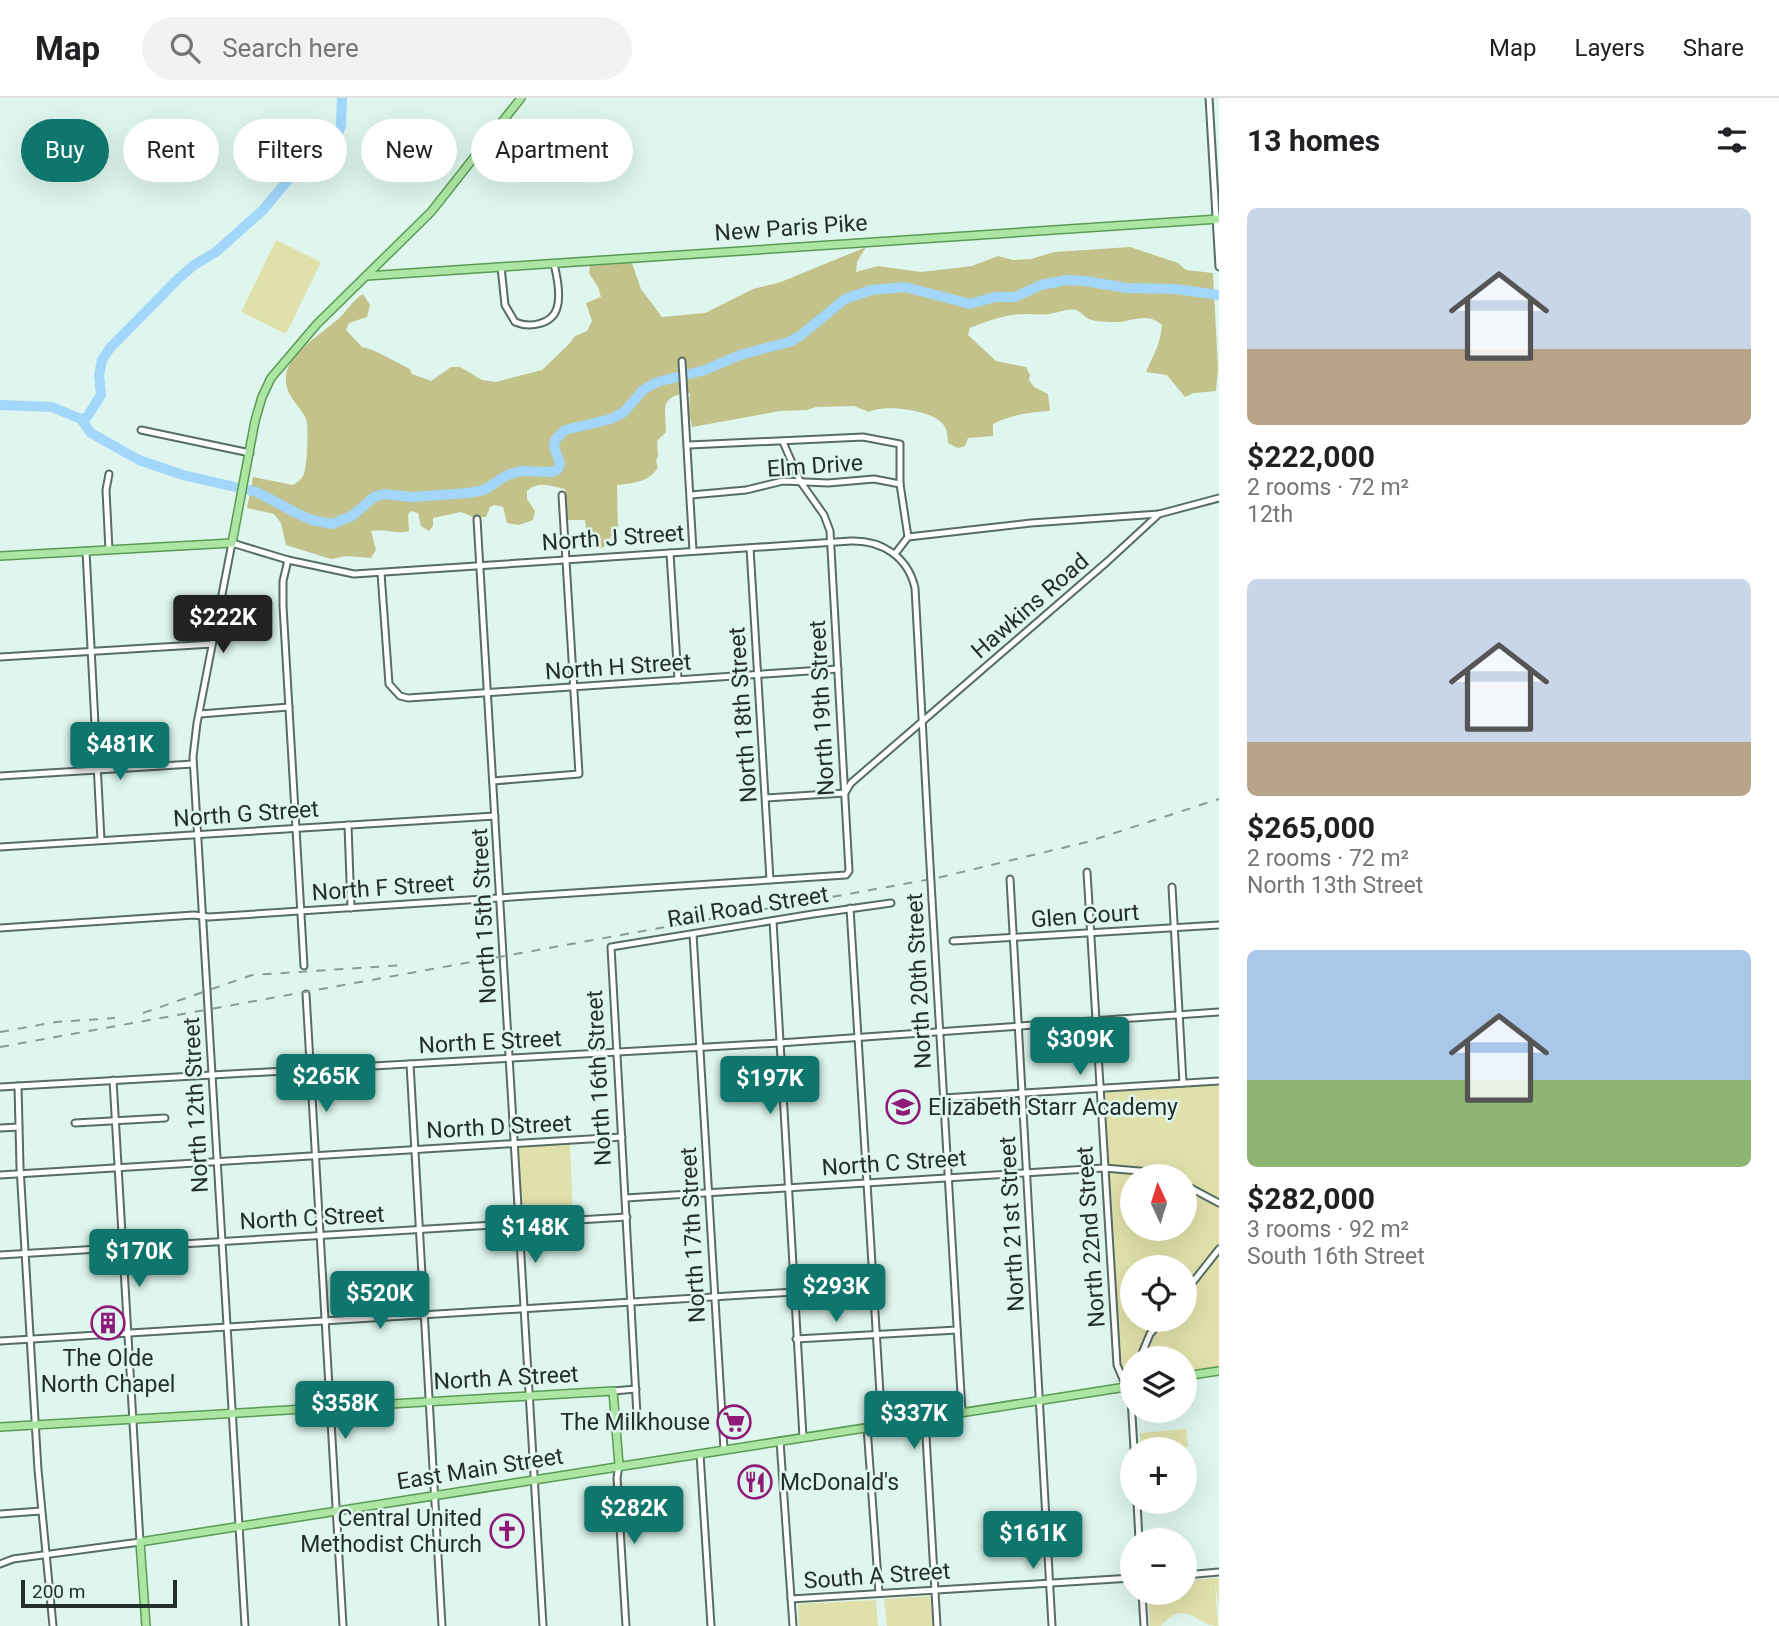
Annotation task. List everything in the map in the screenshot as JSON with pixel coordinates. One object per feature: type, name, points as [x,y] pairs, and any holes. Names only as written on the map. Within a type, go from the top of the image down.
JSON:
[{"type":"main road","points":[[232,543],[262,397],[271,378],[317,324],[438,204],[522,98]]},
{"type":"main road","name":"New Paris Pike","points":[[366,275],[1218,219]]},
{"type":"main road","name":"North J Street","points":[[0,556],[232,543]]},
{"type":"main road","points":[[1197,1374],[1219,1371]]},
{"type":"main road","name":"East Main Street","points":[[140,1542],[1120,1387]]},
{"type":"main road","points":[[613,1391],[619,1465]]},
{"type":"main road","name":"North A Street","points":[[0,1427],[613,1391]]},
{"type":"main road","points":[[140,1542],[146,1626]]},
{"type":"street","points":[[1209,98],[1219,267]]},
{"type":"street","points":[[501,267],[508,312],[515,322],[532,325],[543,323],[558,307],[554,264]]},
{"type":"street","points":[[682,361],[689,445],[693,551]]},
{"type":"street","points":[[141,430],[250,453]]},
{"type":"street","points":[[689,445],[871,437],[900,444],[900,484],[908,537]]},
{"type":"street","name":"North 19th Street","points":[[783,442],[800,481],[827,520],[830,531],[849,871]]},
{"type":"street","points":[[109,474],[106,490],[109,550]]},
{"type":"street","name":"Elm Drive","points":[[691,495],[738,491],[777,482],[828,483],[874,479],[900,484]]},
{"type":"street","points":[[493,781],[579,774],[562,495]]},
{"type":"street","points":[[895,554],[908,537],[1018,524],[1159,514],[1219,498]]},
{"type":"street","name":"Hawkins Road","points":[[922,722],[1159,514]]},
{"type":"street","name":"North 15th Street","points":[[477,519],[543,1626]]},
{"type":"street","name":"North J Street","points":[[232,543],[288,560],[346,573],[381,573],[830,542],[869,541],[895,554]]},
{"type":"street","name":"North 12th Street","points":[[232,543],[194,742],[193,764],[244,1626]]},
{"type":"street","name":"North 18th Street","points":[[750,548],[770,880]]},
{"type":"street","points":[[86,551],[101,840]]},
{"type":"street","points":[[670,553],[678,680]]},
{"type":"street","name":"North 20th Street","points":[[895,554],[910,573],[915,589],[962,1411]]},
{"type":"street","points":[[288,560],[282,589],[304,966]]},
{"type":"street","name":"North H Street","points":[[381,573],[389,684],[400,696],[413,699],[838,670]]},
{"type":"street","points":[[0,657],[212,644]]},
{"type":"street","points":[[200,714],[289,707]]},
{"type":"street","points":[[766,797],[845,793],[852,783],[922,722]]},
{"type":"street","points":[[0,776],[193,764]]},
{"type":"street","name":"North G Street","points":[[0,846],[495,816]]},
{"type":"street","points":[[348,825],[351,908]]},
{"type":"street","name":"North F Street","points":[[0,928],[843,876],[849,871]]},
{"type":"street","name":"North 22nd Street","points":[[1087,872],[1117,1365],[1120,1369]]},
{"type":"street","name":"North 21st Street","points":[[1010,879],[1052,1626]]},
{"type":"street","points":[[1172,887],[1183,1083]]},
{"type":"street","name":"Rail Road Street","points":[[611,947],[850,908],[891,904]]},
{"type":"street","points":[[850,908],[882,1426]]},
{"type":"street","points":[[773,921],[803,1437]]},
{"type":"street","name":"Glen Court","points":[[953,941],[1219,925]]},
{"type":"street","name":"North 17th Street","points":[[693,934],[724,1449]]},
{"type":"street","name":"North 16th Street","points":[[611,947],[637,1415]]},
{"type":"street","points":[[306,994],[343,1626]]},
{"type":"street","name":"North E Street","points":[[0,1087],[779,1043],[1219,1012]]},
{"type":"street","points":[[410,1064],[442,1626]]},
{"type":"street","points":[[113,1080],[140,1542]]},
{"type":"street","points":[[943,1098],[1219,1081]]},
{"type":"street","points":[[18,1086],[41,1511],[53,1626]]},
{"type":"street","points":[[75,1123],[164,1118]]},
{"type":"street","points":[[0,1128],[19,1127]]},
{"type":"street","name":"North D Street","points":[[0,1175],[622,1137]]},
{"type":"street","name":"North C Street","points":[[626,1198],[1027,1172],[1120,1169]]},
{"type":"street","points":[[1197,1191],[1219,1203]]},
{"type":"street","name":"North C Street","points":[[0,1255],[627,1217]]},
{"type":"street","points":[[1197,1277],[1219,1249]]},
{"type":"street","points":[[0,1340],[794,1292]]},
{"type":"street","points":[[796,1339],[957,1330]]},
{"type":"street","name":"North A Street","points":[[613,1391],[636,1389]]},
{"type":"street","points":[[925,1419],[937,1626]]},
{"type":"street","points":[[867,1427],[879,1593]]},
{"type":"street","points":[[780,1440],[793,1626]]},
{"type":"street","points":[[700,1454],[711,1626]]},
{"type":"street","points":[[619,1465],[626,1626]]},
{"type":"street","points":[[0,1514],[41,1511]]},
{"type":"street","name":"East Main Street","points":[[0,1564],[13,1559],[140,1542]]},
{"type":"street","points":[[1197,1574],[1219,1573]]},
{"type":"street","name":"South A Street","points":[[791,1599],[1120,1579]]},
{"type":"street","points":[[1143,1605],[1144,1626]]},
{"type":"green space","points":[[276,240],[321,262],[286,334],[241,312]]},
{"type":"green space","points":[[866,247],[857,262],[856,272],[878,266],[921,272],[972,266],[998,256],[1013,260],[1031,259],[1054,252],[1130,247],[1178,263],[1186,270],[1213,273],[1218,368],[1216,391],[1194,393],[1185,397],[1167,375],[1146,372],[1158,344],[1162,325],[1151,319],[1098,321],[1073,310],[1021,314],[991,320],[970,328],[968,335],[996,361],[1026,367],[1034,387],[1048,394],[1050,411],[1021,414],[1000,421],[993,424],[993,436],[968,438],[965,446],[958,448],[948,443],[945,426],[935,418],[916,411],[895,408],[869,412],[854,406],[816,407],[692,427],[689,412],[690,393],[680,394],[666,404],[666,432],[657,441],[658,467],[655,472],[640,481],[617,485],[618,536],[611,536],[602,548],[588,547],[585,520],[566,520],[565,489],[545,485],[527,491],[527,499],[535,511],[533,520],[519,525],[507,523],[503,507],[495,505],[490,507],[486,517],[473,517],[461,512],[433,518],[433,526],[429,531],[421,526],[418,513],[411,511],[408,514],[409,531],[371,531],[376,550],[371,558],[346,556],[331,559],[286,545],[281,523],[274,514],[247,508],[253,477],[293,485],[303,476],[307,455],[307,423],[288,389],[288,368],[299,352],[363,294],[370,305],[367,317],[349,323],[346,330],[362,347],[373,350],[410,369],[412,374],[431,381],[451,367],[460,367],[482,380],[496,382],[542,370],[575,336],[587,331],[592,321],[586,303],[601,297],[589,273],[590,266],[632,263],[641,289],[662,317],[705,313],[753,289],[781,282]]},
{"type":"green space","points":[[1219,1081],[1219,1371],[1197,1374],[1197,1346],[1120,1346],[1120,1373],[1099,1089]]},
{"type":"green space","points":[[570,1141],[573,1220],[519,1223],[515,1144]]},
{"type":"green space","points":[[1186,1429],[1187,1437],[1140,1437],[1140,1433]]},
{"type":"green space","points":[[1219,1578],[1219,1607],[1215,1582],[1218,1626],[1184,1613],[1170,1618],[1161,1626],[1150,1626],[1149,1605],[1197,1605],[1197,1579]]},
{"type":"green space","points":[[930,1596],[933,1626],[887,1626],[884,1599]]},
{"type":"green space","points":[[876,1600],[878,1626],[799,1626],[798,1604]]},
{"type":"waterway","points":[[81,419],[87,417],[101,395],[99,375],[102,360],[110,348],[178,279],[194,265],[216,252],[263,210],[297,169],[332,145],[341,126],[342,98]]},
{"type":"waterway","points":[[0,405],[52,407],[81,419],[91,433],[139,460],[183,475],[257,492],[312,520],[332,524],[352,516],[374,497],[384,494],[412,497],[468,493],[484,490],[507,475],[521,471],[552,472],[558,469],[560,463],[554,447],[555,440],[565,430],[611,419],[624,412],[643,390],[657,382],[705,370],[740,355],[789,342],[845,299],[871,290],[905,287],[970,304],[995,297],[1015,297],[1041,285],[1067,280],[1219,295]]},
{"type":"railway","points":[[0,1047],[937,878],[1087,842],[1219,799]]},
{"type":"railway","points":[[143,1013],[252,975],[405,965]]},
{"type":"railway","points":[[0,1032],[56,1022],[115,1018]]},
{"type":"place","name":"Elizabeth Starr Academy","points":[[903,1107]]},
{"type":"place","name":"The Olde North Chapel","points":[[108,1323]]},
{"type":"place","name":"The Milkhouse","points":[[734,1422]]},
{"type":"place","name":"McDonald's","points":[[755,1482]]},
{"type":"place","name":"Central United Methodist Church","points":[[507,1531]]}]
